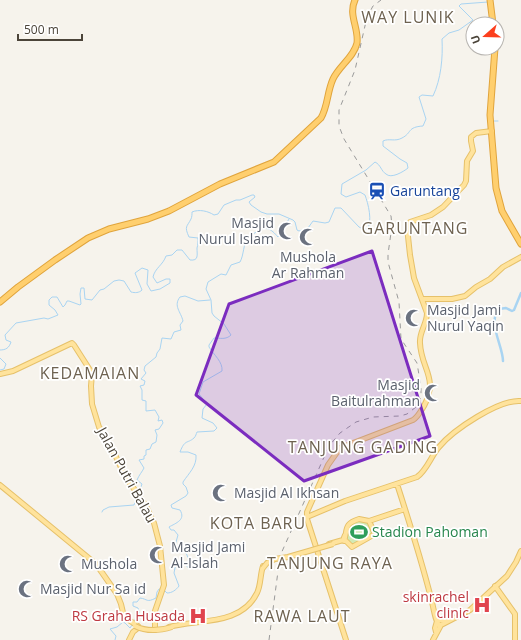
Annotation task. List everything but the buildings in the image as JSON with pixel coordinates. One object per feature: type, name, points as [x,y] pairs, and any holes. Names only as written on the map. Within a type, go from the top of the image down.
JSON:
[{"type":"highway","points":[[0,299],[45,266],[96,234],[114,227],[148,219],[169,211],[213,187],[271,164],[277,160],[323,116],[332,80],[353,52],[357,43],[352,12],[354,0]]},
{"type":"highway","points":[[489,2],[491,16]]},
{"type":"highway","points":[[495,56],[490,102],[496,188],[506,218],[521,243]]},
{"type":"main road","points":[[346,640],[318,554],[318,547],[308,515],[325,471],[340,448],[413,420],[418,416],[429,396],[431,384],[430,376],[423,360],[420,344],[420,336],[427,316],[426,309],[416,284],[410,257],[408,225],[410,222],[438,211],[446,205],[462,188],[466,181],[467,161],[473,151],[471,137],[476,133],[491,131]]},
{"type":"main road","points":[[422,299],[452,299],[465,296],[476,286],[492,278],[503,267],[521,257]]},
{"type":"main road","name":"Jalan Putri Balau","points":[[0,374],[12,372],[72,343],[90,370],[92,376],[92,404],[99,427],[110,444],[125,476],[148,509],[155,525],[161,555],[163,590],[155,611],[158,630]]},
{"type":"main road","points":[[308,515],[420,475],[440,447],[451,435],[466,424],[498,406],[521,401]]},
{"type":"main road","points":[[397,484],[438,621],[441,625]]},
{"type":"main road","points":[[3,488],[98,569],[116,594],[121,605],[123,617],[134,625],[147,630],[158,630],[208,621],[233,616],[244,611],[257,595],[263,567],[276,558],[288,557],[343,540],[345,535]]},
{"type":"main road","points":[[344,541],[346,540],[346,529],[352,522],[359,519],[368,520],[405,509]]},
{"type":"main road","points":[[263,567],[277,559],[289,558],[318,547],[335,543],[346,541],[352,547],[375,534],[368,520]]},
{"type":"main road","points":[[432,640],[441,625],[469,610],[512,570],[521,551]]},
{"type":"main road","points":[[495,586],[515,614],[515,640]]},
{"type":"main road","points":[[438,621],[449,621]]},
{"type":"main road","points":[[436,632],[438,621]]},
{"type":"main road","points":[[134,625],[154,631],[173,627]]},
{"type":"main road","points":[[129,640],[134,625]]},
{"type":"highlighted area","points":[[372,251],[430,436],[304,481],[196,395],[229,304]]},
{"type":"green space","name":"Stadion Pahoman","points":[[367,520],[375,534],[352,547],[346,540],[345,533],[352,522]]},
{"type":"waterway","points":[[0,350],[6,349],[9,346],[11,342],[6,340],[5,335],[16,323],[44,318],[48,319],[58,315],[49,305],[49,300],[52,297],[57,297],[63,307],[67,301],[80,305],[81,288],[84,288],[85,299],[92,300],[100,290],[104,289],[114,281],[119,280],[124,281],[131,292],[135,293],[142,290],[135,273],[142,268],[148,270],[147,284],[151,291],[160,289],[170,283],[170,279],[157,283],[153,277],[154,274],[166,256],[172,255],[177,250],[182,250],[190,260],[195,260],[197,255],[198,238],[189,237],[186,229],[192,212],[195,211],[209,212],[214,215],[218,214],[224,205],[254,195],[255,197],[249,202],[251,205],[261,212],[267,214],[279,214],[293,220],[297,230],[299,231],[308,228],[313,221],[325,223],[329,222],[335,208],[341,208],[359,227],[367,229],[369,226],[370,217],[369,207],[365,195],[360,192],[346,197],[341,194],[342,184],[366,170],[375,162],[384,173],[391,176],[408,168],[407,163],[383,146],[383,141],[399,139],[405,136],[412,129],[423,126],[426,119],[419,97],[422,95],[433,96],[436,89],[441,68],[442,39],[449,33],[459,30],[473,20],[459,6],[461,4],[488,2]]},
{"type":"waterway","points":[[164,590],[167,593],[171,592],[179,586],[174,573],[176,563],[183,561],[189,569],[192,566],[186,553],[181,550],[174,549],[178,535],[169,527],[181,519],[182,513],[180,510],[172,508],[171,505],[186,496],[188,493],[183,482],[192,469],[196,459],[196,455],[188,452],[180,452],[183,445],[192,440],[196,436],[197,432],[214,431],[217,428],[213,423],[202,418],[203,409],[207,404],[199,394],[203,382],[222,371],[220,362],[209,345],[214,338],[225,338],[231,335],[224,324],[212,313],[211,300],[206,289],[208,282],[221,274],[226,275],[231,265],[240,262],[246,240],[250,236],[266,228],[271,230],[278,237],[289,219]]},
{"type":"waterway","points":[[503,361],[496,334],[496,314],[499,309],[506,308],[512,311],[514,310],[521,293]]},
{"type":"waterway","points":[[139,492],[142,484],[137,480],[144,468],[139,460],[144,459],[146,450],[150,449],[152,444],[156,442],[157,435],[155,430],[159,429],[163,423],[162,420],[158,421],[159,417],[155,410],[146,411],[146,401],[142,400],[142,390],[140,386],[144,385],[145,381],[141,379],[146,373],[144,370],[145,366],[156,357],[160,349],[162,338],[171,339],[174,332],[181,330],[180,325],[183,321],[177,306],[180,297],[185,296],[198,301],[210,300]]},
{"type":"waterway","points":[[0,358],[6,364],[4,369],[0,370]]},
{"type":"waterway","points":[[102,512],[109,507],[134,505],[137,497]]},
{"type":"waterway","points":[[134,622],[136,617],[141,617],[138,608],[133,606],[133,602],[137,602],[140,598],[149,600],[156,598],[157,592],[161,589]]},
{"type":"waterway","points":[[115,640],[116,636],[110,629],[117,627],[123,622],[130,628],[132,625]]},
{"type":"railway","points":[[269,640],[280,556],[329,446],[340,433],[356,422],[373,417],[400,416],[407,414],[416,407],[421,397],[417,363],[401,339],[399,302],[388,262],[392,226],[391,216],[344,139],[339,126],[339,110],[355,70],[367,17],[373,6],[381,0]]},
{"type":"place","name":"Garuntang","points":[[377,191]]},
{"type":"place","name":"Masjid Nurul Islam","points":[[287,231]]},
{"type":"place","name":"Mushola Ar Rahman","points":[[308,237]]},
{"type":"place","name":"Masjid Jami Nurul Yaqin","points":[[414,318]]},
{"type":"place","name":"Masjid Baitulrahman","points":[[433,393]]},
{"type":"place","name":"Masjid Al Ikhsan","points":[[221,493]]},
{"type":"place","name":"Stadion Pahoman","points":[[359,532]]},
{"type":"place","name":"Masjid Jami Al-Islah","points":[[158,555]]},
{"type":"place","name":"Mushola","points":[[68,564]]},
{"type":"place","name":"Masjid Nur Sa id","points":[[27,589]]},
{"type":"place","name":"skinrachel clinic","points":[[482,605]]},
{"type":"place","name":"RS Graha Husada","points":[[198,616]]},
{"type":"district","name":"WAY LUNIK","points":[[408,17]]},
{"type":"district","name":"GARUNTANG","points":[[415,228]]},
{"type":"district","name":"KEDAMAIAN","points":[[90,373]]},
{"type":"district","name":"TANJUNG GADING","points":[[363,447]]},
{"type":"district","name":"KOTA BARU","points":[[258,523]]},
{"type":"district","name":"TANJUNG RAYA","points":[[330,563]]},
{"type":"district","name":"RAWA LAUT","points":[[302,616]]}]
